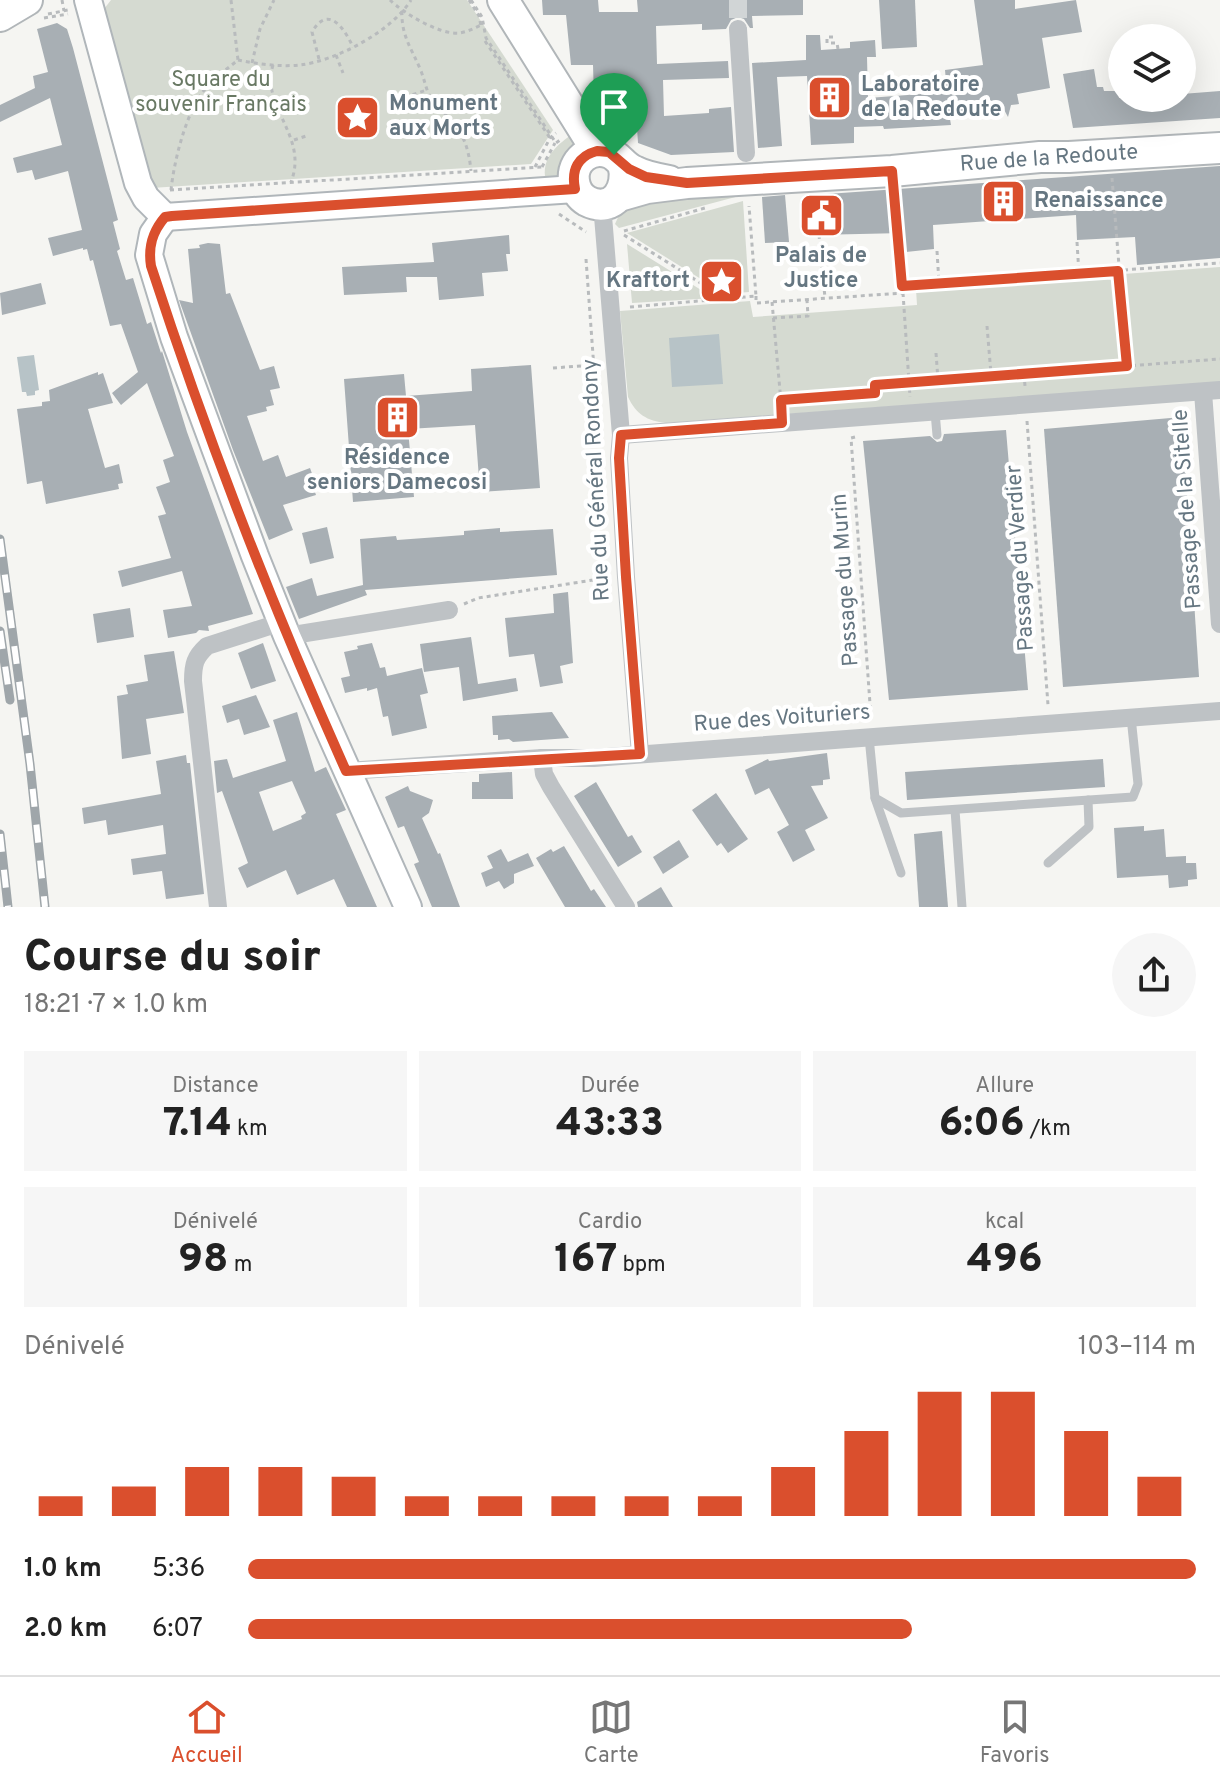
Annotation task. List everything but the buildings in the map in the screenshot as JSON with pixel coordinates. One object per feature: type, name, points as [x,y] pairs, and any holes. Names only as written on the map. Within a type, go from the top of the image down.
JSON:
[{"type":"main road","points":[[0,16],[27,0]]},
{"type":"main road","points":[[503,0],[610,158],[625,184],[597,214],[575,189],[574,173],[587,154],[610,158]]},
{"type":"main road","name":"Rue de la Redoute","points":[[597,214],[647,188],[687,183],[892,171],[972,161],[1220,148]]},
{"type":"main road","name":"Rue de la Redoute","points":[[610,158],[646,177],[687,183]]},
{"type":"street","points":[[88,0],[138,183],[146,198],[166,202],[575,189]]},
{"type":"street","points":[[738,29],[746,153]]},
{"type":"street","points":[[166,202],[153,234],[149,255],[179,351],[285,629],[408,907]]},
{"type":"street","name":"Rue du Général Rondony","points":[[597,214],[621,435],[619,458],[626,577],[640,754]]},
{"type":"street","points":[[621,435],[1212,391]]},
{"type":"street","name":"Passage de la Sitelle","points":[[1212,391],[1220,624]]},
{"type":"street","points":[[218,907],[193,681],[193,664],[197,655],[207,646],[285,629],[449,610]]},
{"type":"street","name":"Rue des Voituriers","points":[[346,771],[640,754],[870,729],[1220,711]]},
{"type":"street","points":[[542,758],[544,774],[551,787],[626,907]]},
{"type":"lane","points":[[935,412],[937,435]]},
{"type":"lane","points":[[875,798],[901,813],[1133,797],[1138,784],[1131,717]]},
{"type":"lane","points":[[870,729],[875,798],[901,873]]},
{"type":"lane","points":[[1048,863],[1089,827],[1088,800]]},
{"type":"lane","points":[[955,810],[962,907]]},
{"type":"path","points":[[62,0],[64,11]]},
{"type":"path","points":[[231,0],[238,60]]},
{"type":"path","points":[[252,63],[259,44],[260,29],[274,0]]},
{"type":"path","points":[[390,0],[402,11],[449,33],[461,33],[481,24]]},
{"type":"path","points":[[238,60],[302,65],[336,55],[374,36],[411,0]]},
{"type":"path","points":[[470,0],[479,16],[487,44],[556,143]]},
{"type":"path","points":[[470,0],[482,17],[486,38],[550,137]]},
{"type":"path","points":[[402,11],[403,32],[422,71],[427,90],[436,105],[459,128],[469,154],[471,171]]},
{"type":"path","points":[[319,60],[312,32],[316,25],[324,21],[331,20],[343,26],[353,47]]},
{"type":"path","points":[[833,37],[827,36],[827,43],[837,43],[838,49]]},
{"type":"path","points":[[336,55],[343,73]]},
{"type":"path","points":[[166,202],[189,116],[196,102],[205,88],[238,60]]},
{"type":"path","points":[[273,65],[269,83],[294,140],[296,165],[291,182]]},
{"type":"path","points":[[405,97],[427,90]]},
{"type":"path","points":[[536,179],[535,167],[550,137],[560,131]]},
{"type":"path","points":[[294,140],[309,135]]},
{"type":"path","points":[[171,190],[542,167],[556,143],[564,137]]},
{"type":"path","points":[[1111,166],[1127,366]]},
{"type":"path","points":[[892,171],[909,382]]},
{"type":"path","points":[[166,202],[171,190]]},
{"type":"path","points":[[749,195],[756,303],[903,293]]},
{"type":"path","points":[[619,232],[705,208]]},
{"type":"path","points":[[553,211],[597,214]]},
{"type":"path","points":[[592,235],[597,214]]},
{"type":"path","points":[[585,245],[597,214]]},
{"type":"path","points":[[619,232],[726,299]]},
{"type":"path","points":[[619,232],[624,246]]},
{"type":"path","points":[[819,235],[825,298]]},
{"type":"path","points":[[1077,242],[1079,274]]},
{"type":"path","points":[[937,251],[939,284]]},
{"type":"path","points":[[586,260],[600,460]]},
{"type":"path","points":[[902,286],[1220,263]]},
{"type":"path","points":[[628,307],[756,296]]},
{"type":"path","points":[[773,318],[808,316],[807,300]]},
{"type":"path","points":[[772,302],[782,423]]},
{"type":"path","points":[[987,326],[991,376]]},
{"type":"path","points":[[936,353],[938,380]]},
{"type":"path","points":[[781,400],[875,393],[875,385],[1220,359]]},
{"type":"path","points":[[553,368],[593,365]]},
{"type":"path","name":"Passage du Verdier","points":[[1026,405],[1048,708]]},
{"type":"path","name":"Passage du Murin","points":[[851,438],[870,729]]},
{"type":"path","points":[[449,610],[478,598],[626,577]]},
{"type":"green space","name":"Square du souvenir Français","points":[[111,0],[467,0],[553,130],[531,164],[151,188],[104,9]]},
{"type":"green space","points":[[574,133],[560,179],[546,181],[548,159]]},
{"type":"green space","points":[[743,195],[619,228],[615,224],[620,213],[635,200]]},
{"type":"green space","points":[[743,201],[749,292],[725,294],[627,233]]},
{"type":"green space","points":[[627,244],[714,298],[632,303]]},
{"type":"green space","points":[[1220,267],[1220,382],[666,423],[643,416],[628,397],[620,311],[750,301],[753,317],[917,305],[916,289]]},
{"type":"shaded area","points":[[719,334],[723,384],[672,387],[669,338]]},
{"type":"shaded area","points":[[34,355],[39,390],[35,391],[35,395],[27,396],[26,392],[22,392],[17,357]]},
{"type":"tunnel","points":[[738,0],[738,29]]},
{"type":"railway","points":[[0,539],[30,764],[45,907]]},
{"type":"railway","points":[[0,631],[10,700]]},
{"type":"railway","points":[[0,834],[8,907]]},
{"type":"place","name":"Laboratoire de la Redoute","points":[[830,98]]},
{"type":"place","name":"Monument aux Morts","points":[[358,117]]},
{"type":"place","name":"Renaissance","points":[[1003,201]]},
{"type":"place","name":"Palais de Justice","points":[[821,215]]},
{"type":"place","name":"Kraftort","points":[[721,281]]},
{"type":"place","name":"Résidence seniors Damecosi","points":[[397,417]]},
{"type":"route","points":[[597,151],[614,155],[629,169],[646,177],[687,183],[892,171],[902,286],[1118,271],[1127,366],[875,385],[875,393],[781,400],[782,423],[621,435],[619,458],[626,577],[640,754],[346,771],[255,556],[174,337],[151,266],[149,255],[153,234],[165,217],[172,216],[575,189],[575,168],[582,158],[597,151]]}]
